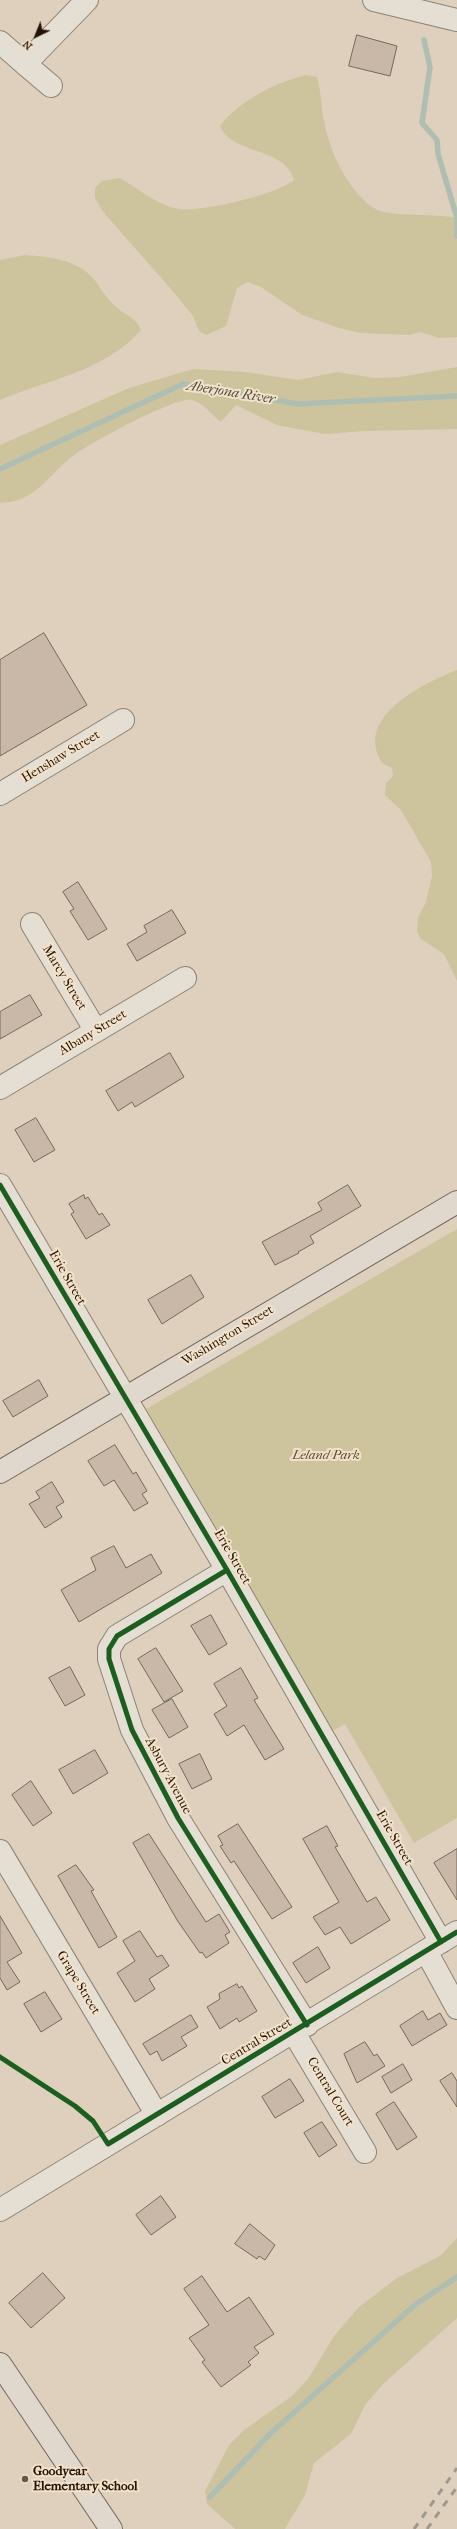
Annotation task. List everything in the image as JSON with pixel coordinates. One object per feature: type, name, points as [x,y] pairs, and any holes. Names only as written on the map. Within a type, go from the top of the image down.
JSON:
[{"type":"main road","name":"Washington Street","points":[[0,1472],[457,1202]]},
{"type":"main road","points":[[0,2364],[111,2529]]},
{"type":"street","points":[[25,64],[87,0]]},
{"type":"street","points":[[374,0],[457,20]]},
{"type":"street","points":[[0,42],[51,86]]},
{"type":"street","name":"Henshaw Street","points":[[0,794],[122,720]]},
{"type":"street","name":"Marcy Street","points":[[32,924],[96,1032]]},
{"type":"street","name":"Albany Street","points":[[0,1088],[185,978]]},
{"type":"street","name":"Erie Street","points":[[0,1185],[124,1398],[227,1570],[442,1942],[457,2008]]},
{"type":"street","name":"Asbury Avenue","points":[[227,1570],[117,1636],[111,1644],[109,1659],[132,1730],[174,1811],[301,2029]]},
{"type":"street","name":"Grape Street","points":[[0,1851],[157,2115]]},
{"type":"street","name":"Central Street","points":[[0,2210],[301,2029],[442,1942]]},
{"type":"street","name":"Central Court","points":[[301,2029],[365,2152]]},
{"type":"green space","points":[[306,75],[317,77],[325,127],[331,147],[345,176],[357,193],[366,202],[372,207],[384,212],[457,218],[457,337],[439,338],[420,332],[410,335],[360,333],[339,328],[302,315],[261,287],[248,282],[237,288],[226,326],[206,335],[199,331],[193,316],[104,213],[95,198],[95,188],[102,181],[119,178],[163,204],[179,209],[204,208],[221,205],[256,197],[285,186],[294,180],[289,169],[280,161],[236,142],[227,136],[220,126],[237,108],[259,94],[283,82]]},
{"type":"green space","points":[[25,255],[62,260],[87,272],[112,303],[133,319],[141,330],[110,356],[93,365],[0,400],[0,260]]},
{"type":"green space","points":[[457,367],[457,429],[366,431],[324,434],[277,425],[236,405],[221,422],[204,406],[192,400],[182,401],[151,413],[83,449],[74,455],[33,493],[23,498],[0,503],[0,445],[129,388],[193,369],[246,372],[298,380],[337,372],[375,378],[400,377]]},
{"type":"green space","points":[[457,670],[457,981],[444,954],[421,939],[417,932],[418,918],[426,902],[432,876],[431,862],[401,810],[385,795],[386,783],[393,776],[392,768],[382,763],[376,749],[376,735],[381,722],[390,710],[403,699],[431,682]]},
{"type":"green space","name":"Leland Park","points":[[457,1229],[457,1818],[414,1843],[345,1724],[332,1731],[245,1588],[217,1529],[146,1409]]},
{"type":"green space","points":[[457,2238],[457,2318],[384,2383],[365,2405],[351,2434],[314,2463],[305,2495],[285,2529],[235,2529],[207,2504],[205,2491],[229,2445],[244,2430],[292,2396],[308,2379],[334,2336],[359,2307],[397,2278],[440,2256]]},
{"type":"building","points":[[357,35],[397,46],[390,76],[349,66]]},
{"type":"building","points":[[44,633],[87,705],[0,756],[0,660]]},
{"type":"building","points":[[78,882],[107,929],[88,940],[70,911],[74,909],[63,892]]},
{"type":"building","points":[[172,910],[186,933],[137,961],[127,944],[147,932],[144,926]]},
{"type":"building","points":[[30,995],[42,1015],[0,1039],[0,1012]]},
{"type":"building","points":[[170,1053],[184,1077],[135,1107],[132,1102],[118,1111],[106,1091]]},
{"type":"building","points":[[36,1118],[55,1150],[34,1162],[15,1130]]},
{"type":"building","points":[[348,1185],[361,1206],[310,1236],[314,1243],[298,1252],[299,1253],[275,1265],[262,1242],[322,1210],[318,1203]]},
{"type":"building","points":[[84,1195],[85,1199],[88,1197],[99,1215],[102,1213],[110,1225],[86,1239],[71,1214],[74,1212],[69,1204]]},
{"type":"building","points":[[191,1275],[204,1297],[162,1324],[148,1300]]},
{"type":"building","points":[[39,1380],[48,1396],[13,1417],[3,1401]]},
{"type":"building","points":[[115,1445],[133,1474],[136,1472],[147,1491],[142,1494],[148,1503],[134,1511],[114,1480],[104,1486],[88,1461]]},
{"type":"building","points":[[52,1482],[64,1502],[56,1507],[62,1517],[45,1528],[29,1504],[40,1498],[36,1492]]},
{"type":"building","points":[[114,1546],[126,1568],[151,1554],[162,1573],[79,1622],[61,1590],[96,1570],[91,1558]]},
{"type":"building","points":[[211,1615],[227,1644],[209,1655],[191,1626]]},
{"type":"building","points":[[156,1648],[183,1691],[164,1702],[138,1659]]},
{"type":"building","points":[[70,1667],[85,1695],[65,1706],[49,1678]]},
{"type":"building","points":[[241,1668],[258,1698],[254,1700],[284,1749],[265,1760],[244,1725],[227,1736],[214,1714],[227,1706],[214,1684]]},
{"type":"building","points":[[172,1699],[188,1727],[169,1738],[152,1710]]},
{"type":"building","points":[[95,1750],[108,1773],[73,1794],[59,1770]]},
{"type":"building","points":[[200,1754],[212,1779],[192,1789],[179,1764]]},
{"type":"building","points":[[31,1781],[52,1813],[33,1826],[12,1795]]},
{"type":"building","points":[[238,1824],[292,1907],[272,1919],[234,1861],[231,1863],[220,1846],[223,1845],[218,1836]]},
{"type":"building","points":[[327,1826],[338,1846],[335,1847],[367,1902],[376,1897],[390,1920],[351,1944],[340,1927],[325,1935],[313,1917],[339,1902],[303,1839]]},
{"type":"building","points":[[149,1834],[206,1922],[219,1914],[230,1932],[225,1935],[229,1943],[206,1958],[202,1952],[200,1953],[177,1920],[133,1843]]},
{"type":"building","points":[[457,1849],[457,1900],[434,1863]]},
{"type":"building","points":[[76,1865],[94,1890],[91,1891],[117,1937],[99,1948],[58,1876]]},
{"type":"building","points":[[0,1916],[22,1953],[7,1962],[20,1982],[7,1990],[0,1978]]},
{"type":"building","points":[[140,1931],[157,1957],[162,1955],[169,1966],[149,1979],[155,1989],[135,2002],[117,1973],[135,1961],[123,1941]]},
{"type":"building","points":[[318,1947],[330,1968],[306,1983],[293,1963]]},
{"type":"building","points":[[237,1984],[239,1988],[242,1986],[257,2011],[239,2022],[237,2018],[220,2029],[207,2007],[220,1999],[219,1994]]},
{"type":"building","points":[[45,1992],[62,2019],[41,2032],[24,2004]]},
{"type":"building","points":[[423,2011],[428,2020],[440,2013],[447,2025],[412,2046],[400,2026]]},
{"type":"building","points":[[191,2015],[198,2027],[181,2037],[187,2046],[162,2061],[157,2051],[150,2055],[143,2044]]},
{"type":"building","points":[[365,2042],[374,2056],[377,2054],[385,2066],[357,2083],[344,2054]]},
{"type":"building","points":[[403,2064],[412,2080],[391,2093],[382,2077]]},
{"type":"building","points":[[452,2073],[457,2081],[457,2107],[440,2081]]},
{"type":"building","points":[[290,2079],[304,2101],[275,2118],[262,2097]]},
{"type":"building","points":[[394,2102],[417,2137],[397,2150],[376,2114]]},
{"type":"building","points":[[322,2122],[337,2145],[319,2157],[304,2133]]},
{"type":"building","points":[[161,2196],[176,2217],[151,2235],[136,2215]]},
{"type":"building","points":[[250,2224],[275,2245],[265,2260],[259,2256],[257,2259],[235,2244]]},
{"type":"building","points":[[43,2273],[65,2298],[31,2328],[9,2303]]},
{"type":"building","points":[[202,2276],[227,2312],[249,2297],[274,2334],[254,2347],[259,2353],[248,2362],[251,2365],[221,2387],[202,2362],[205,2360],[189,2338],[209,2325],[184,2289]]},
{"type":"waterway","points":[[424,40],[430,67],[422,123],[437,140],[438,154],[457,218],[457,236]]},
{"type":"waterway","name":"Aberjona River","points":[[0,469],[183,384],[298,404],[457,396]]},
{"type":"waterway","points":[[210,2497],[272,2432],[416,2304],[457,2277]]},
{"type":"railway","points":[[414,2529],[457,2468]]},
{"type":"railway","points":[[427,2529],[457,2487]]},
{"type":"cycle path","points":[[0,1185],[227,1570],[441,1942]]},
{"type":"cycle path","points":[[227,1570],[117,1636],[109,1649],[109,1659],[132,1730],[178,1818],[307,2025]]},
{"type":"cycle path","points":[[0,2057],[75,2106],[93,2121],[108,2144],[457,1932]]},
{"type":"place","name":"Goodyear Elementary School","points":[[25,2479]]}]
